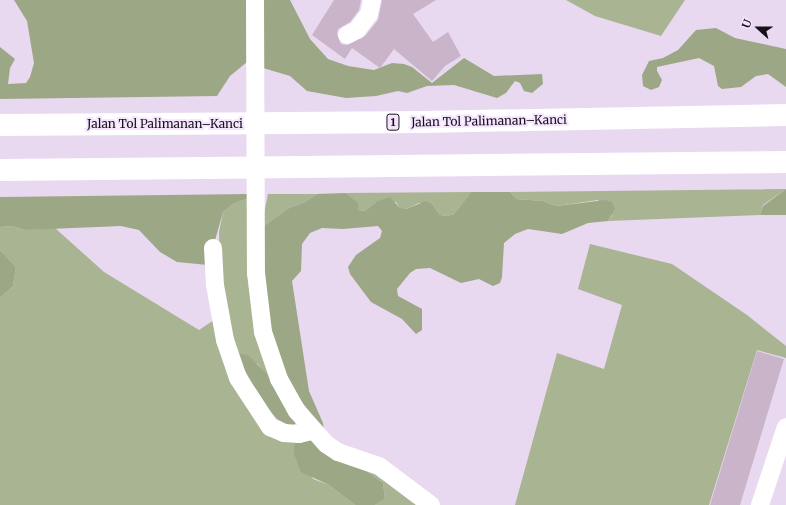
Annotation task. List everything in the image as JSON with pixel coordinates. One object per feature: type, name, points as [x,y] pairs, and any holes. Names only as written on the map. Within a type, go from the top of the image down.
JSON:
[{"type":"highway","name":"Jalan Tol Palimanan–Kanci","points":[[0,125],[416,122],[786,115]]},
{"type":"highway","points":[[0,170],[786,162]]},
{"type":"street","points":[[255,0],[256,273],[263,332],[279,379],[297,411],[312,431],[326,444],[338,452],[379,466],[431,505]]},
{"type":"street","points":[[348,35],[357,30],[369,14],[372,0]]},
{"type":"street","points":[[213,248],[215,285],[225,340],[238,378],[270,427],[284,433],[299,434],[312,431]]},
{"type":"street","points":[[760,505],[786,427]]},
{"type":"green space","points":[[14,0],[246,0],[247,62],[230,76],[217,96],[0,99],[0,47],[15,59],[10,68],[8,84],[26,83],[30,77],[34,63],[27,21]]},
{"type":"green space","points":[[263,0],[290,0],[310,39],[328,59],[348,66],[374,70],[392,63],[404,64],[412,67],[432,83],[464,58],[494,76],[542,74],[543,84],[532,93],[524,91],[520,83],[515,81],[506,93],[497,98],[454,85],[427,86],[407,93],[398,91],[376,96],[346,98],[307,91],[290,76],[263,68]]},
{"type":"green space","points":[[566,0],[685,0],[661,36],[595,16]]},
{"type":"green space","points":[[716,28],[735,38],[786,49],[786,87],[768,74],[756,76],[741,87],[722,89],[718,86],[714,66],[699,58],[657,67],[657,71],[662,80],[659,87],[651,90],[643,86],[642,75],[649,61],[663,58],[678,50],[696,30]]},
{"type":"green space","points":[[786,189],[763,205],[760,215],[608,221],[612,215],[598,200],[556,206],[543,201],[516,199],[510,192]]},
{"type":"green space","points":[[786,189],[786,215],[760,215],[763,206]]},
{"type":"green space","points":[[471,192],[454,214],[447,216],[440,215],[432,204],[419,203],[406,209],[399,207],[396,202],[376,202],[365,211],[358,210],[345,193]]},
{"type":"green space","points":[[471,192],[510,192],[516,199],[543,201],[556,206],[605,200],[612,202],[615,209],[608,221],[588,223],[562,234],[528,229],[515,234],[504,243],[502,277],[500,283],[493,286],[479,279],[461,283],[430,268],[416,269],[410,273],[397,289],[398,296],[422,309],[422,330],[416,334],[402,319],[371,302],[350,274],[348,267],[356,255],[380,238],[382,231],[378,226],[343,229],[322,228],[310,233],[302,244],[301,271],[292,281],[309,391],[323,423],[324,432],[285,379],[266,315],[261,228],[289,208],[305,202],[317,194],[345,193],[358,203],[358,210],[365,211],[376,202],[390,197],[399,207],[406,209],[426,201],[432,204],[440,215],[447,216],[454,214]]},
{"type":"green space","points":[[250,194],[273,380],[266,376],[258,364],[235,352],[220,274],[219,232],[223,212],[233,204],[246,199]]},
{"type":"green space","points":[[250,194],[246,199],[233,204],[223,212],[208,265],[177,262],[160,252],[139,230],[121,226],[25,230],[12,226],[0,227],[0,197]]},
{"type":"green space","points":[[268,194],[317,194],[305,202],[289,208],[261,228]]},
{"type":"green space","points":[[12,226],[25,230],[55,228],[104,272],[199,330],[217,318],[241,390],[295,438],[313,479],[329,485],[355,505],[0,505],[0,298],[13,286],[16,267],[0,250],[0,227]]},
{"type":"green space","points":[[590,244],[672,264],[747,315],[786,346],[786,358],[757,350],[709,505],[515,505],[557,353],[604,369],[622,305],[578,289]]},
{"type":"green space","points":[[0,250],[16,267],[13,286],[0,298]]},
{"type":"green space","points":[[235,352],[249,356],[273,380],[296,423],[292,427],[277,419],[262,402]]},
{"type":"green space","points":[[295,438],[308,438],[357,464],[383,483],[385,499],[375,505],[355,505],[329,485],[301,472],[294,454]]},
{"type":"green space","points":[[357,464],[372,469],[421,505],[375,505],[385,499],[383,483]]},
{"type":"building","points":[[334,0],[361,0],[359,10],[350,22],[338,29],[337,34],[341,44],[347,45],[365,36],[378,20],[382,0],[436,0],[413,14],[433,42],[448,32],[461,56],[445,66],[432,81],[394,49],[380,68],[352,48],[345,59],[312,35]]},
{"type":"building","points":[[757,351],[784,359],[740,505],[710,505]]}]
